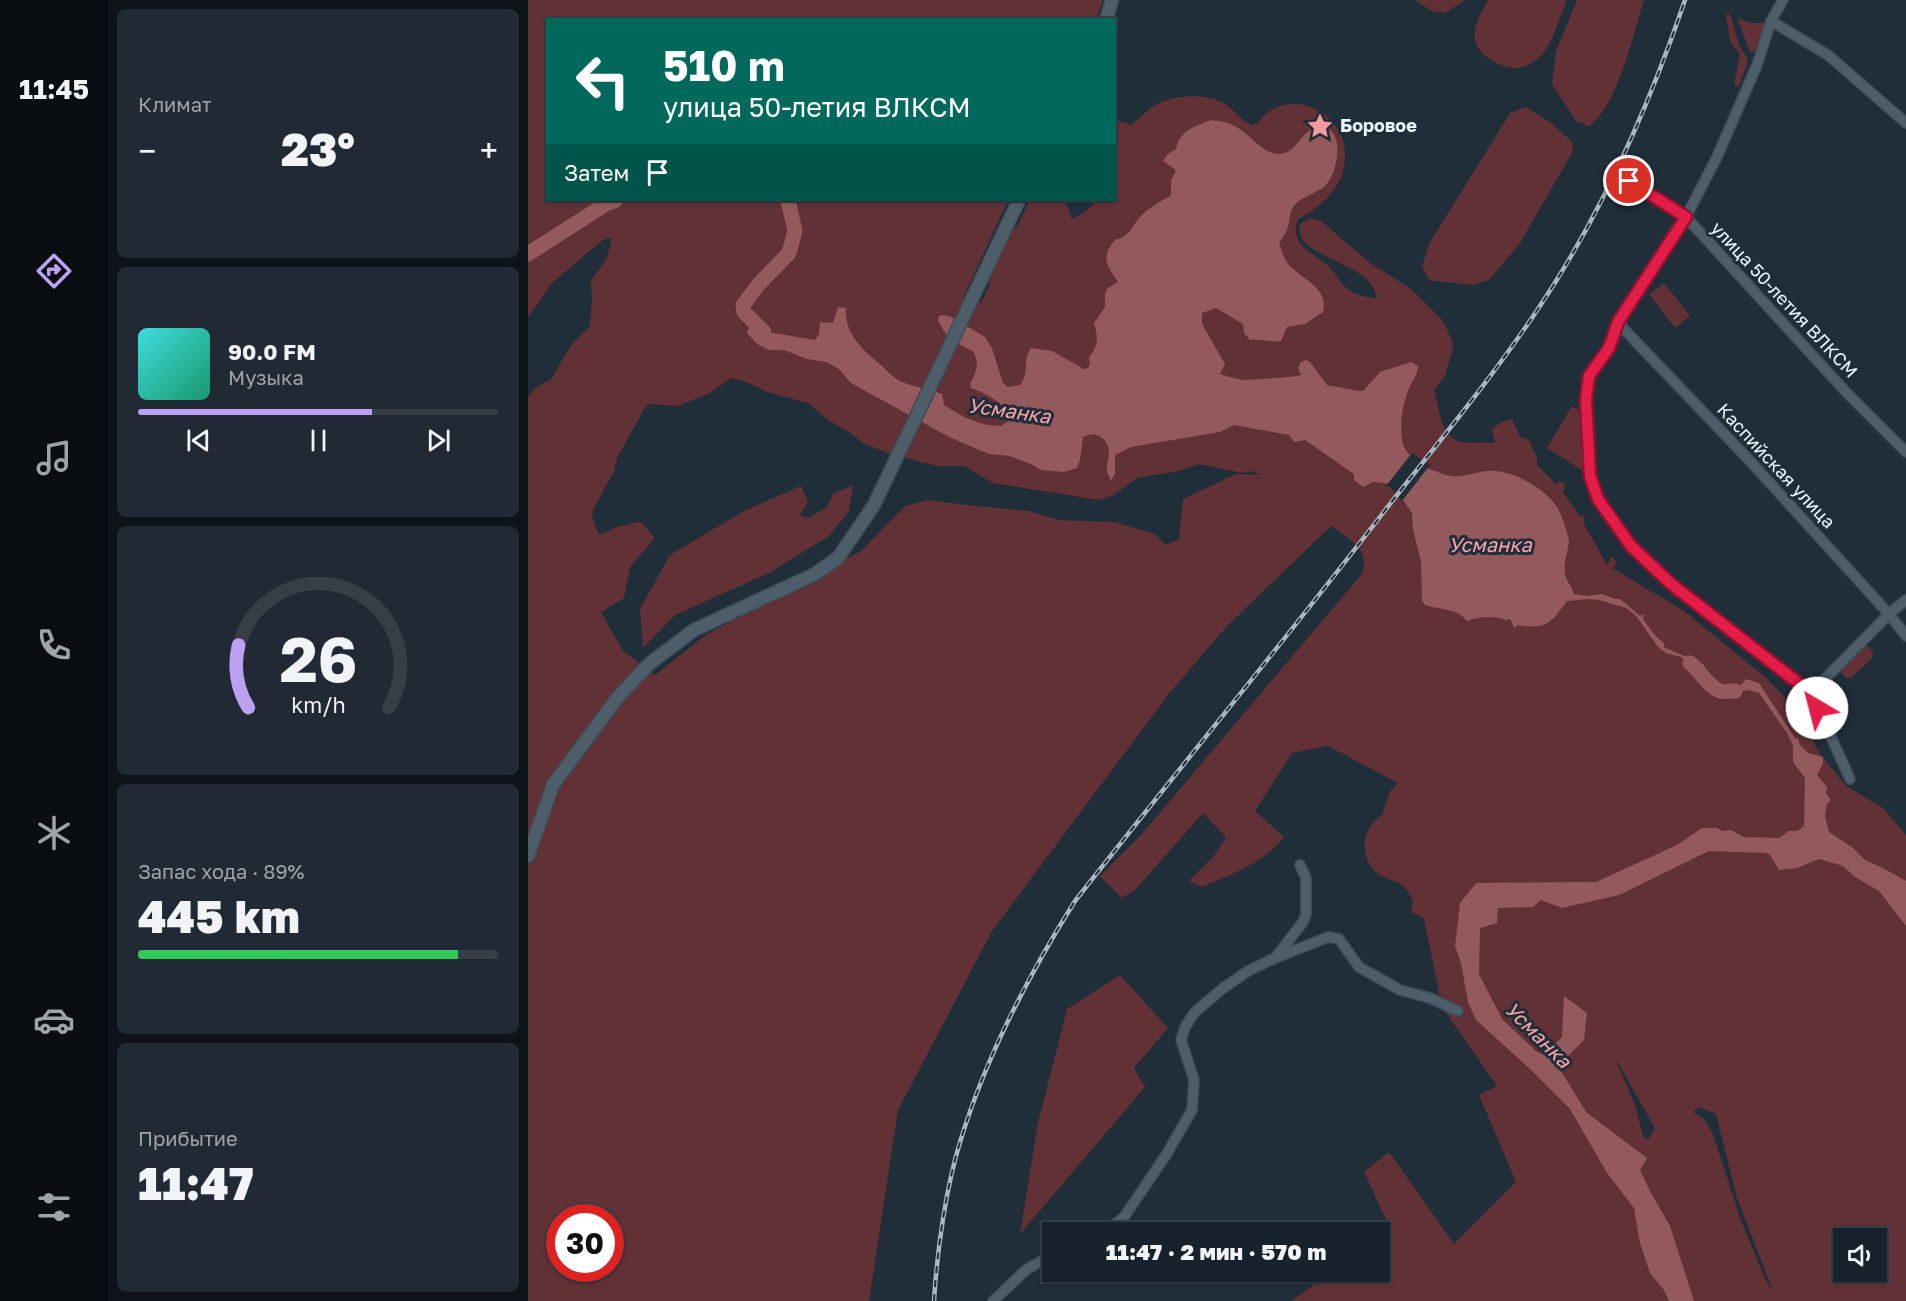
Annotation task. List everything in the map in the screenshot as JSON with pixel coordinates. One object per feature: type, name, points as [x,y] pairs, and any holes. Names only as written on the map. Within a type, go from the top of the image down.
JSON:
[{"type":"street","points":[[1107,18],[1112,0]]},
{"type":"street","points":[[1783,0],[1771,21],[1757,64],[1722,147],[1686,217],[1618,322],[1609,348],[1589,376],[1586,400],[1590,476],[1598,499],[1631,546],[1670,583],[1811,693],[1850,779]]},
{"type":"street","points":[[1771,21],[1828,55],[1906,123]]},
{"type":"street","name":"улица 50-летия ВЛКСМ","points":[[1629,181],[1686,217],[1845,391],[1906,452]]},
{"type":"street","points":[[528,856],[553,785],[617,698],[650,664],[694,630],[814,574],[838,558],[874,505],[1019,201]]},
{"type":"street","name":"Каспийская улица","points":[[1618,322],[1749,461],[1906,636]]},
{"type":"street","points":[[1811,693],[1888,614],[1906,600]]},
{"type":"street","points":[[1275,958],[1303,922],[1306,914],[1306,878],[1300,865]]},
{"type":"street","points":[[1118,1222],[1124,1217],[1166,1155],[1192,1110],[1194,1080],[1181,1040],[1185,1027],[1195,1012],[1248,971],[1328,937],[1339,939],[1359,967],[1400,990],[1430,998],[1458,1011]]},
{"type":"street","points":[[993,1301],[1027,1269],[1042,1261]]},
{"type":"shaded area","points":[[528,0],[1103,0],[1097,18],[546,18],[546,201],[1008,201],[964,296],[981,303],[990,284],[988,276],[1003,235],[1017,227],[1030,201],[1064,201],[1071,219],[1085,212],[1096,201],[1116,201],[1116,120],[1131,125],[1157,104],[1189,96],[1207,97],[1222,102],[1252,125],[1257,124],[1271,110],[1285,105],[1309,106],[1321,112],[1338,129],[1343,141],[1345,162],[1332,193],[1320,205],[1298,220],[1297,237],[1303,247],[1326,264],[1348,289],[1377,299],[1372,286],[1362,275],[1320,253],[1308,245],[1301,236],[1300,224],[1311,218],[1321,221],[1370,263],[1411,289],[1443,321],[1452,340],[1453,348],[1445,376],[1434,390],[1442,421],[1449,435],[1461,442],[1495,443],[1492,429],[1512,419],[1520,437],[1529,440],[1537,458],[1537,465],[1557,485],[1559,481],[1564,483],[1562,491],[1579,515],[1584,517],[1584,524],[1607,565],[1613,557],[1616,562],[1612,568],[1684,611],[1764,676],[1796,709],[1818,751],[1846,786],[1883,808],[1906,835],[1906,1301],[1291,1301],[1318,1282],[1390,1282],[1390,1222],[1387,1222],[1364,1172],[1389,1152],[1454,1244],[1516,1182],[1479,1095],[1497,1086],[1442,1007],[1424,919],[1411,912],[1413,901],[1405,888],[1376,872],[1366,855],[1367,832],[1382,815],[1390,791],[1398,783],[1328,746],[1292,753],[1255,811],[1284,837],[1257,861],[1236,873],[1202,887],[1189,881],[1214,856],[1226,837],[1203,813],[1135,890],[1121,898],[1100,876],[1141,835],[1361,575],[1364,559],[1361,552],[1351,540],[1331,526],[1226,627],[1168,695],[992,931],[898,1110],[869,1301],[528,1301],[528,397],[535,388],[551,379],[572,344],[590,326],[591,281],[607,258],[612,239],[607,238],[552,283],[528,317]],"holes":[[[731,378],[767,392],[808,403],[828,420],[863,443],[890,454],[937,466],[964,466],[993,483],[1098,500],[1114,495],[1137,478],[1179,471],[1199,464],[1242,473],[1252,471],[1261,475],[1236,474],[1183,499],[1179,539],[1166,545],[1155,534],[1114,522],[1059,520],[1029,511],[928,500],[905,506],[861,551],[706,635],[655,675],[623,651],[601,612],[624,598],[630,567],[655,538],[641,522],[617,527],[599,535],[592,517],[593,510],[614,471],[617,458],[646,406],[650,404],[678,406],[710,393]],[[1614,1056],[1655,1128],[1650,1138],[1643,1136],[1635,1105]],[[1699,1107],[1716,1114],[1737,1198],[1773,1291],[1765,1279],[1740,1218],[1713,1134],[1704,1119],[1693,1112]]]},
{"type":"shaded area","points":[[1415,0],[1465,0],[1445,13],[1432,11]]},
{"type":"shaded area","points":[[1488,0],[1567,0],[1544,53],[1535,61],[1512,68],[1491,60],[1477,45],[1475,29]]},
{"type":"shaded area","points":[[1577,0],[1644,0],[1616,86],[1608,103],[1589,126],[1576,121],[1552,84],[1556,51]]},
{"type":"shaded area","points":[[1730,14],[1739,45],[1747,58],[1739,86],[1734,85],[1740,54],[1730,41],[1726,15]]},
{"type":"shaded area","points":[[1737,18],[1750,23],[1766,23],[1754,52],[1750,52]]},
{"type":"shaded area","points":[[1526,107],[1551,123],[1572,142],[1573,151],[1520,243],[1489,280],[1473,285],[1429,280],[1422,267],[1429,244],[1510,113]]},
{"type":"shaded area","points":[[1664,283],[1690,316],[1675,328],[1649,294]]},
{"type":"shaded area","points":[[1572,406],[1584,414],[1585,472],[1547,448]]},
{"type":"shaded area","points":[[853,485],[849,511],[829,536],[769,573],[675,615],[643,648],[640,609],[670,555],[744,511],[801,486],[808,502],[800,515],[808,518],[827,507],[833,494]]},
{"type":"shaded area","points":[[1861,645],[1866,645],[1873,652],[1872,658],[1851,678],[1846,678],[1839,666]]},
{"type":"shaded area","points":[[1120,975],[1168,1028],[1134,1068],[1145,1087],[1020,1234],[1038,1123],[1067,1009]]},
{"type":"water","points":[[1211,120],[1234,126],[1273,153],[1285,153],[1291,150],[1313,128],[1328,129],[1334,134],[1337,142],[1336,162],[1330,180],[1321,189],[1294,206],[1287,229],[1279,243],[1289,265],[1319,291],[1324,304],[1323,312],[1305,324],[1287,327],[1281,341],[1275,342],[1250,340],[1244,333],[1243,324],[1216,308],[1202,313],[1202,324],[1225,364],[1220,374],[1244,380],[1298,376],[1301,375],[1298,368],[1301,362],[1306,360],[1327,385],[1363,391],[1380,372],[1411,362],[1418,366],[1402,415],[1402,440],[1408,454],[1428,468],[1444,474],[1464,476],[1496,471],[1516,476],[1544,493],[1557,507],[1566,530],[1569,542],[1565,573],[1574,594],[1586,596],[1602,594],[1620,599],[1640,616],[1644,614],[1643,619],[1664,643],[1664,647],[1704,665],[1708,677],[1720,686],[1739,687],[1746,679],[1759,683],[1795,738],[1799,739],[1799,744],[1808,753],[1823,757],[1823,763],[1817,775],[1827,787],[1826,793],[1831,800],[1827,804],[1825,816],[1829,832],[1853,848],[1865,860],[1906,881],[1906,926],[1879,891],[1855,877],[1843,866],[1819,859],[1797,868],[1779,870],[1770,855],[1766,853],[1709,851],[1619,895],[1562,908],[1541,900],[1533,907],[1498,908],[1497,923],[1480,928],[1479,974],[1502,1019],[1537,1052],[1544,1055],[1562,1037],[1564,996],[1587,1013],[1584,1040],[1558,1066],[1586,1112],[1647,1158],[1640,1170],[1670,1226],[1694,1301],[1669,1301],[1664,1290],[1650,1273],[1640,1243],[1634,1208],[1607,1173],[1570,1109],[1476,1020],[1468,1002],[1461,963],[1455,946],[1460,903],[1476,883],[1596,882],[1677,845],[1702,828],[1731,830],[1743,837],[1779,838],[1789,831],[1797,831],[1804,826],[1805,778],[1793,762],[1793,746],[1787,733],[1759,693],[1747,690],[1734,693],[1721,692],[1681,657],[1666,653],[1658,647],[1637,617],[1626,608],[1599,600],[1567,601],[1557,615],[1547,623],[1536,626],[1518,625],[1514,628],[1510,619],[1486,617],[1467,621],[1459,614],[1425,605],[1422,601],[1421,562],[1413,529],[1412,513],[1392,484],[1373,482],[1363,487],[1354,480],[1354,474],[1305,440],[1294,442],[1289,435],[1234,425],[1220,432],[1131,447],[1115,455],[1115,474],[1111,481],[1107,472],[1109,453],[1107,443],[1092,434],[1083,437],[1077,468],[1064,472],[1041,470],[1010,456],[989,454],[949,437],[851,383],[839,369],[826,362],[807,359],[784,350],[769,350],[757,344],[747,333],[752,318],[768,332],[815,340],[819,334],[820,322],[833,323],[838,307],[846,308],[848,326],[856,341],[895,378],[942,394],[944,405],[964,417],[978,423],[1001,426],[1010,420],[1005,409],[989,396],[971,388],[970,384],[977,364],[973,351],[948,337],[938,320],[939,316],[951,317],[985,337],[992,348],[1003,383],[1008,387],[1020,385],[1023,380],[1031,348],[1052,351],[1084,369],[1088,368],[1089,357],[1097,341],[1094,323],[1105,307],[1105,293],[1108,288],[1118,282],[1108,266],[1106,257],[1110,246],[1115,240],[1127,234],[1146,211],[1171,196],[1171,181],[1176,170],[1163,161],[1176,149],[1184,133]]},
{"type":"pier","points":[[1412,453],[1430,465],[1402,501],[1390,487],[1386,486]]},
{"type":"waterway","name":"Усманка","points":[[528,254],[614,201]]},
{"type":"waterway","name":"Усманка","points":[[764,332],[744,312],[743,305],[759,284],[789,253],[795,231],[788,201]]},
{"type":"waterway","name":"Усманка","points":[[1690,663],[1715,689],[1735,691]]},
{"type":"railway","points":[[934,1301],[943,1219],[961,1139],[971,1107],[996,1046],[1041,958],[1075,901],[1307,611],[1500,364],[1536,312],[1582,238],[1621,161],[1671,41],[1685,0]]},
{"type":"place","name":"Боровое","points":[[1320,126]]},
{"type":"route","points":[[1629,181],[1686,217],[1618,322],[1609,348],[1589,376],[1586,400],[1590,476],[1598,499],[1631,546],[1670,583],[1811,693],[1817,708]]}]
